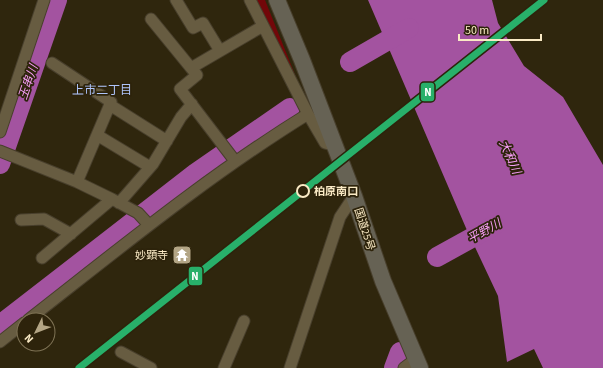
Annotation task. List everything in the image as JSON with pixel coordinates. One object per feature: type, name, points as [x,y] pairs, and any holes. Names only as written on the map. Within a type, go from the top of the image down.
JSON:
[{"type":"highway","name":"国道25号","points":[[277,0],[336,146],[413,365]]},
{"type":"street","points":[[0,132],[44,0]]},
{"type":"street","points":[[176,0],[193,28],[203,23],[220,51]]},
{"type":"street","points":[[250,0],[308,114],[325,143],[336,146]]},
{"type":"street","points":[[151,19],[197,75],[180,90],[235,161]]},
{"type":"street","points":[[191,68],[263,26]]},
{"type":"street","points":[[52,63],[112,102],[77,182]]},
{"type":"street","points":[[42,258],[70,234],[115,201],[150,168],[181,117],[192,104]]},
{"type":"street","points":[[110,105],[167,141]]},
{"type":"street","points":[[38,312],[149,225],[235,161],[308,114]]},
{"type":"street","points":[[97,135],[150,168]]},
{"type":"street","points":[[5,152],[77,182],[115,201],[138,213],[149,225]]},
{"type":"street","points":[[290,368],[340,217],[354,196]]},
{"type":"street","points":[[21,220],[44,219],[70,234]]},
{"type":"street","points":[[224,368],[244,322]]},
{"type":"street","points":[[0,342],[16,329]]},
{"type":"street","points":[[121,352],[151,368]]},
{"type":"shaded area","points":[[253,0],[265,0],[310,112]]},
{"type":"water","name":"大和川","points":[[368,0],[492,0],[498,23],[524,66],[563,97],[603,165],[603,368],[543,368],[534,349],[507,362],[498,296],[466,228]]},
{"type":"waterway","name":"玉串川","points":[[0,164],[57,0]]},
{"type":"waterway","points":[[350,62],[409,28]]},
{"type":"waterway","points":[[0,325],[196,173],[290,108]]},
{"type":"waterway","name":"平野川","points":[[437,257],[495,225]]},
{"type":"waterway","name":"平野川","points":[[394,368],[400,352]]},
{"type":"transit line","name":"N","points":[[79,368],[544,0]]},
{"type":"place","name":"柏原南口","points":[[303,191]]},
{"type":"place","name":"妙顕寺","points":[[182,255]]},
{"type":"district","name":"上市二丁目","points":[[102,90]]}]
